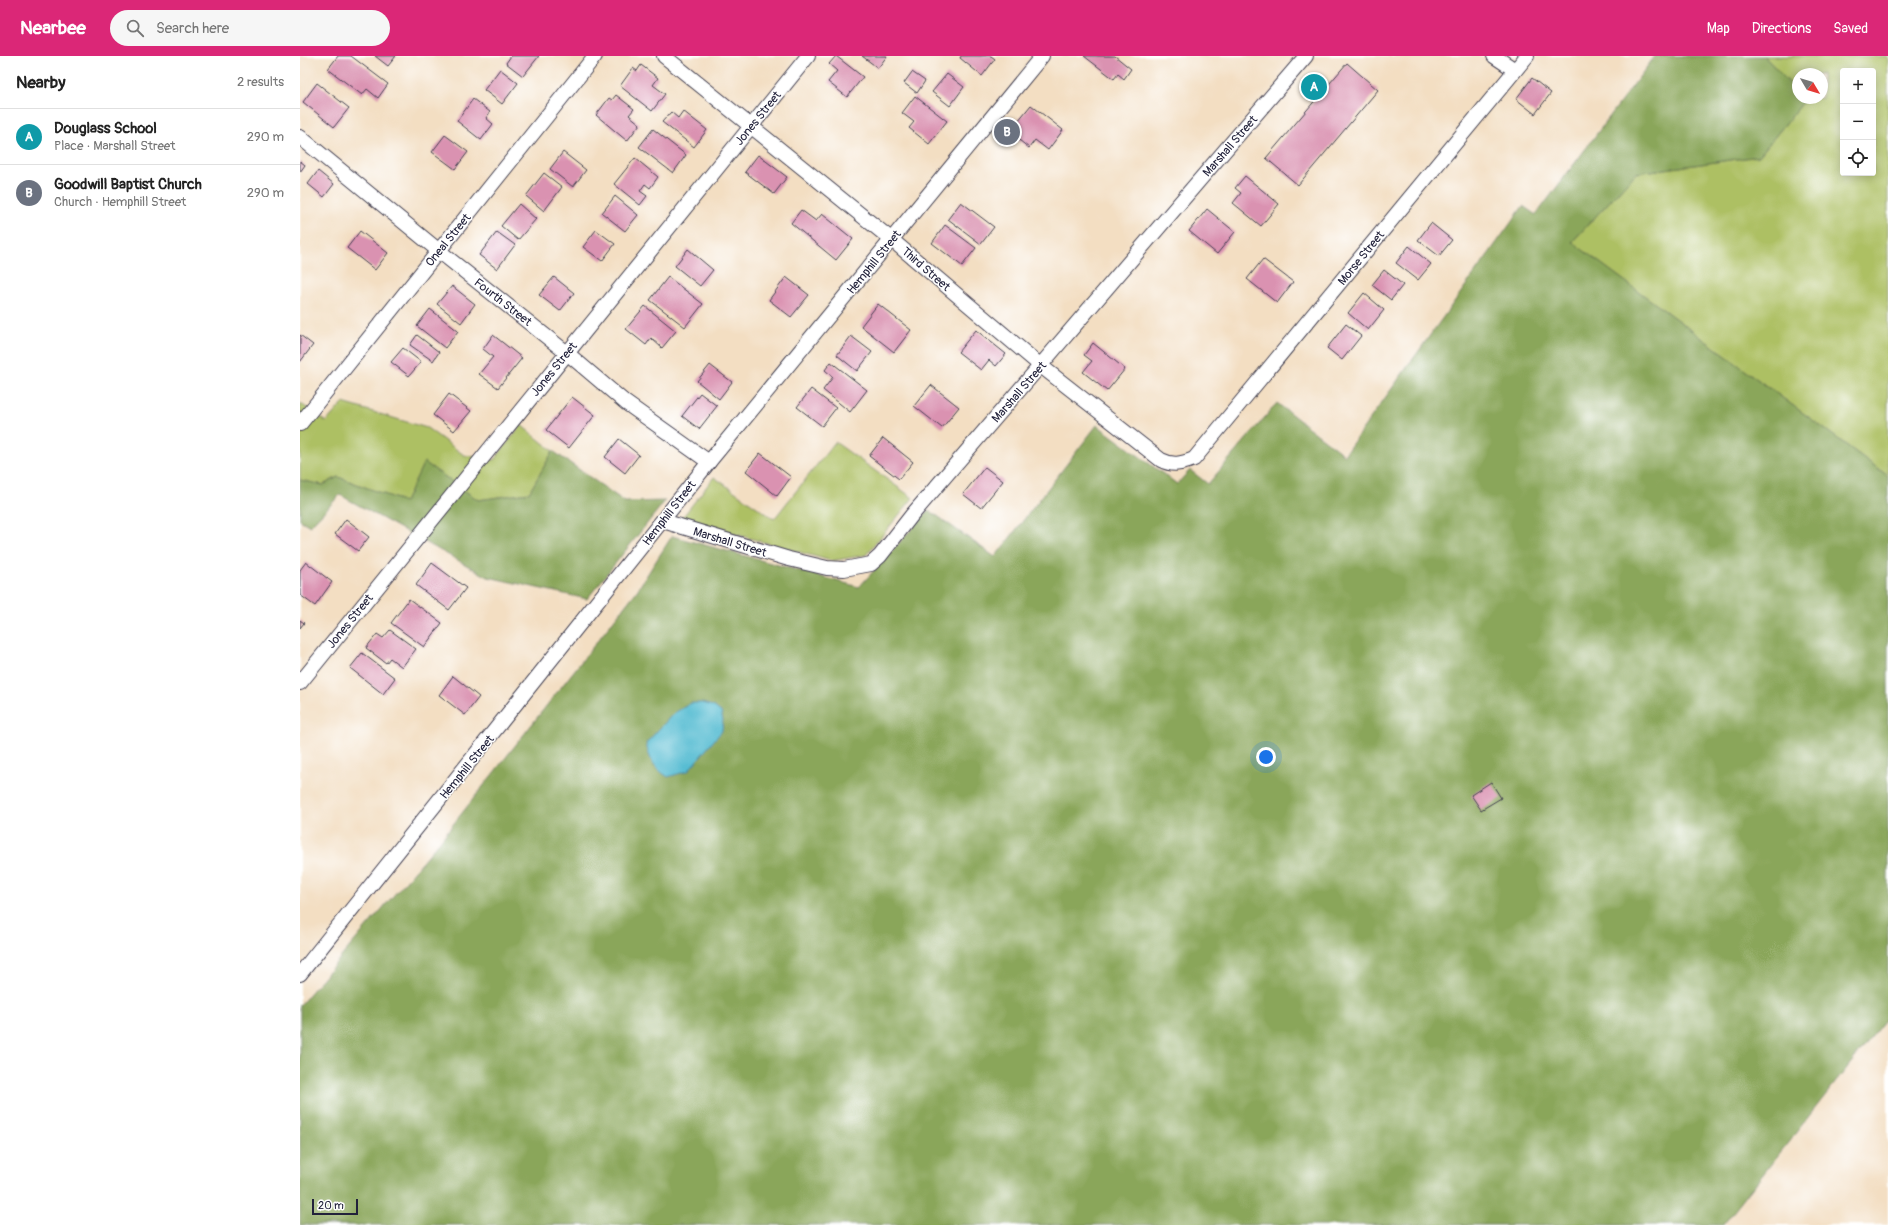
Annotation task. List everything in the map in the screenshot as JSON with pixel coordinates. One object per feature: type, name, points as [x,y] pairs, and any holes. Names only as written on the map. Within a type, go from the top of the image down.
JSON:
[{"type":"street","name":"Oneal Street","points":[[300,424],[595,56]]},
{"type":"street","name":"Third Street","points":[[664,56],[892,240],[1041,366],[1160,460],[1169,464],[1177,465],[1194,459]]},
{"type":"street","name":"Jones Street","points":[[300,683],[808,56]]},
{"type":"street","name":"Hemphill Street","points":[[300,974],[709,462],[1042,56]]},
{"type":"street","name":"Marshall Street","points":[[663,521],[752,548],[827,568],[844,569],[870,564],[880,556],[912,515],[1306,56]]},
{"type":"street","points":[[1494,56],[1515,70]]},
{"type":"street","name":"Morse Street","points":[[1194,459],[1527,56]]},
{"type":"street","name":"Fourth Street","points":[[300,137],[439,252],[567,353],[626,403],[709,462]]},
{"type":"green space","points":[[1655,56],[1764,56],[1792,86],[1792,104],[1802,104],[1759,156],[1636,173],[1572,242],[1888,476],[1888,1016],[1723,1225],[300,1225],[300,1005],[440,841],[636,592],[672,536],[859,587],[929,510],[995,557],[1097,425],[1177,484],[1190,470],[1208,484],[1277,403],[1344,455],[1523,206],[1536,215]]},
{"type":"green space","points":[[1764,56],[1888,56],[1888,476],[1572,242],[1636,173],[1759,156],[1802,104],[1828,104],[1828,68],[1792,68],[1792,86]]},
{"type":"green space","points":[[300,403],[326,422],[343,403],[427,428],[464,455],[494,460],[521,425],[553,451],[529,493],[478,500],[424,462],[405,502],[338,477],[323,485],[300,480]]},
{"type":"green space","points":[[835,442],[913,498],[866,555],[831,561],[681,519],[714,477],[774,519]]},
{"type":"green space","points":[[553,451],[625,502],[665,501],[587,599],[488,577],[340,495],[310,526],[300,520],[300,480],[323,485],[338,477],[405,502],[424,462],[478,500],[529,493]]},
{"type":"water","points":[[691,703],[702,703],[713,706],[721,712],[723,720],[722,731],[688,771],[668,777],[653,763],[646,743],[674,713]]},
{"type":"building","points":[[338,56],[351,56],[388,84],[378,98],[367,89],[362,95],[328,69]]},
{"type":"building","points":[[375,56],[396,56],[388,66]]},
{"type":"building","points":[[511,56],[539,56],[523,76],[506,63]]},
{"type":"building","points":[[836,56],[863,77],[847,97],[828,82],[837,71],[829,64]]},
{"type":"building","points":[[862,56],[887,56],[878,68]]},
{"type":"building","points":[[961,56],[991,56],[995,59],[982,76],[960,58]]},
{"type":"building","points":[[1084,56],[1115,56],[1131,69],[1124,79],[1118,74],[1114,79]]},
{"type":"building","points":[[1347,63],[1378,90],[1298,185],[1266,158]]},
{"type":"building","points":[[641,65],[658,78],[653,85],[665,94],[652,111],[620,86],[633,68],[637,71]]},
{"type":"building","points":[[500,69],[518,83],[502,104],[484,90]]},
{"type":"building","points":[[912,72],[925,81],[917,93],[904,83]]},
{"type":"building","points":[[947,74],[964,87],[950,106],[932,92]]},
{"type":"building","points":[[1532,78],[1551,93],[1535,114],[1516,99]]},
{"type":"building","points":[[317,83],[349,108],[334,127],[303,102]]},
{"type":"building","points":[[616,95],[634,109],[629,115],[640,124],[627,141],[596,115],[609,98],[612,100]]},
{"type":"building","points":[[915,96],[947,121],[929,144],[909,128],[914,122],[902,113]]},
{"type":"building","points":[[473,99],[490,112],[486,118],[493,124],[481,140],[457,121]]},
{"type":"building","points":[[1031,105],[1063,130],[1048,150],[1035,140],[1029,148],[1009,132]]},
{"type":"building","points":[[683,111],[707,130],[694,147],[662,122],[671,112],[678,118]]},
{"type":"building","points":[[653,129],[686,155],[673,173],[639,147]]},
{"type":"building","points":[[445,135],[468,152],[455,169],[432,152]]},
{"type":"building","points":[[563,152],[586,170],[573,187],[550,169]]},
{"type":"building","points":[[758,155],[787,177],[774,194],[745,172]]},
{"type":"building","points":[[635,158],[658,177],[650,188],[645,184],[640,191],[647,196],[640,205],[614,184]]},
{"type":"building","points":[[300,161],[305,165],[300,172]]},
{"type":"building","points":[[318,171],[334,184],[324,197],[308,184]]},
{"type":"building","points":[[544,173],[562,187],[544,211],[526,196]]},
{"type":"building","points":[[1245,176],[1279,204],[1261,226],[1233,203],[1241,193],[1235,188]]},
{"type":"building","points":[[615,196],[638,215],[625,231],[602,213]]},
{"type":"building","points":[[961,202],[994,227],[981,244],[948,219]]},
{"type":"building","points":[[519,204],[536,219],[518,240],[501,226]]},
{"type":"building","points":[[1207,209],[1235,232],[1217,254],[1189,231]]},
{"type":"building","points":[[801,210],[816,221],[822,214],[853,239],[836,260],[791,223]]},
{"type":"building","points":[[1431,223],[1452,240],[1439,256],[1418,240]]},
{"type":"building","points":[[945,225],[976,248],[962,266],[932,243]]},
{"type":"building","points":[[596,230],[615,244],[602,261],[583,247]]},
{"type":"building","points":[[360,231],[388,253],[375,270],[347,248]]},
{"type":"building","points":[[497,232],[515,245],[497,269],[479,255]]},
{"type":"building","points":[[1409,246],[1431,264],[1418,280],[1396,263]]},
{"type":"building","points":[[688,249],[713,270],[700,286],[675,266]]},
{"type":"building","points":[[1263,259],[1293,282],[1277,303],[1247,279]]},
{"type":"building","points":[[1384,270],[1403,285],[1391,300],[1372,285]]},
{"type":"building","points":[[554,277],[574,293],[560,311],[539,295]]},
{"type":"building","points":[[668,277],[703,304],[685,327],[650,300]]},
{"type":"building","points":[[786,277],[809,295],[791,317],[769,300]]},
{"type":"building","points":[[452,286],[475,304],[461,323],[437,304]]},
{"type":"building","points":[[1364,293],[1384,310],[1368,330],[1348,313]]},
{"type":"building","points":[[878,304],[911,330],[894,352],[861,326]]},
{"type":"building","points":[[645,306],[676,331],[662,348],[651,338],[646,345],[626,329]]},
{"type":"building","points":[[430,309],[458,331],[445,348],[417,326]]},
{"type":"building","points":[[1346,324],[1361,336],[1342,360],[1327,348]]},
{"type":"building","points":[[976,330],[1006,354],[996,366],[989,360],[981,370],[958,352]]},
{"type":"building","points":[[300,335],[313,345],[300,362]]},
{"type":"building","points":[[417,335],[439,352],[433,361],[410,345]]},
{"type":"building","points":[[493,335],[522,358],[498,388],[479,374],[493,357],[483,349]]},
{"type":"building","points":[[851,336],[872,352],[857,371],[837,355]]},
{"type":"building","points":[[1093,343],[1125,369],[1107,391],[1083,372],[1092,361],[1084,355]]},
{"type":"building","points":[[403,348],[421,362],[409,376],[391,362]]},
{"type":"building","points":[[831,362],[867,390],[850,412],[823,390],[833,377],[825,370]]},
{"type":"building","points":[[710,365],[732,382],[719,399],[697,381]]},
{"type":"building","points":[[931,385],[959,407],[942,428],[914,406]]},
{"type":"building","points":[[811,389],[836,408],[822,426],[797,407]]},
{"type":"building","points":[[700,393],[717,406],[699,429],[682,416]]},
{"type":"building","points":[[449,394],[471,411],[454,431],[433,415]]},
{"type":"building","points":[[572,397],[595,415],[569,448],[546,430]]},
{"type":"building","points":[[883,438],[913,462],[899,479],[869,456]]},
{"type":"building","points":[[619,439],[639,455],[625,473],[605,457]]},
{"type":"building","points":[[760,453],[791,477],[777,496],[746,471]]},
{"type":"building","points":[[985,467],[1003,481],[981,508],[963,494]]},
{"type":"building","points":[[346,519],[369,537],[358,551],[335,534]]},
{"type":"building","points":[[306,562],[332,582],[315,606],[300,595],[300,570]]},
{"type":"building","points":[[432,563],[466,588],[449,610],[416,585]]},
{"type":"building","points":[[409,599],[442,623],[424,647],[391,623]]},
{"type":"building","points":[[300,620],[304,623],[300,628]]},
{"type":"building","points":[[390,630],[416,649],[402,667],[390,658],[386,663],[366,648],[377,634],[383,638]]},
{"type":"building","points":[[362,653],[395,678],[383,694],[350,668]]},
{"type":"building","points":[[453,676],[479,697],[465,715],[439,695]]},
{"type":"building","points":[[1491,782],[1501,798],[1481,810],[1471,795]]},
{"type":"place","name":"Douglass School","points":[[1314,87]]},
{"type":"place","name":"Goodwill Baptist Church","points":[[1007,132]]}]
